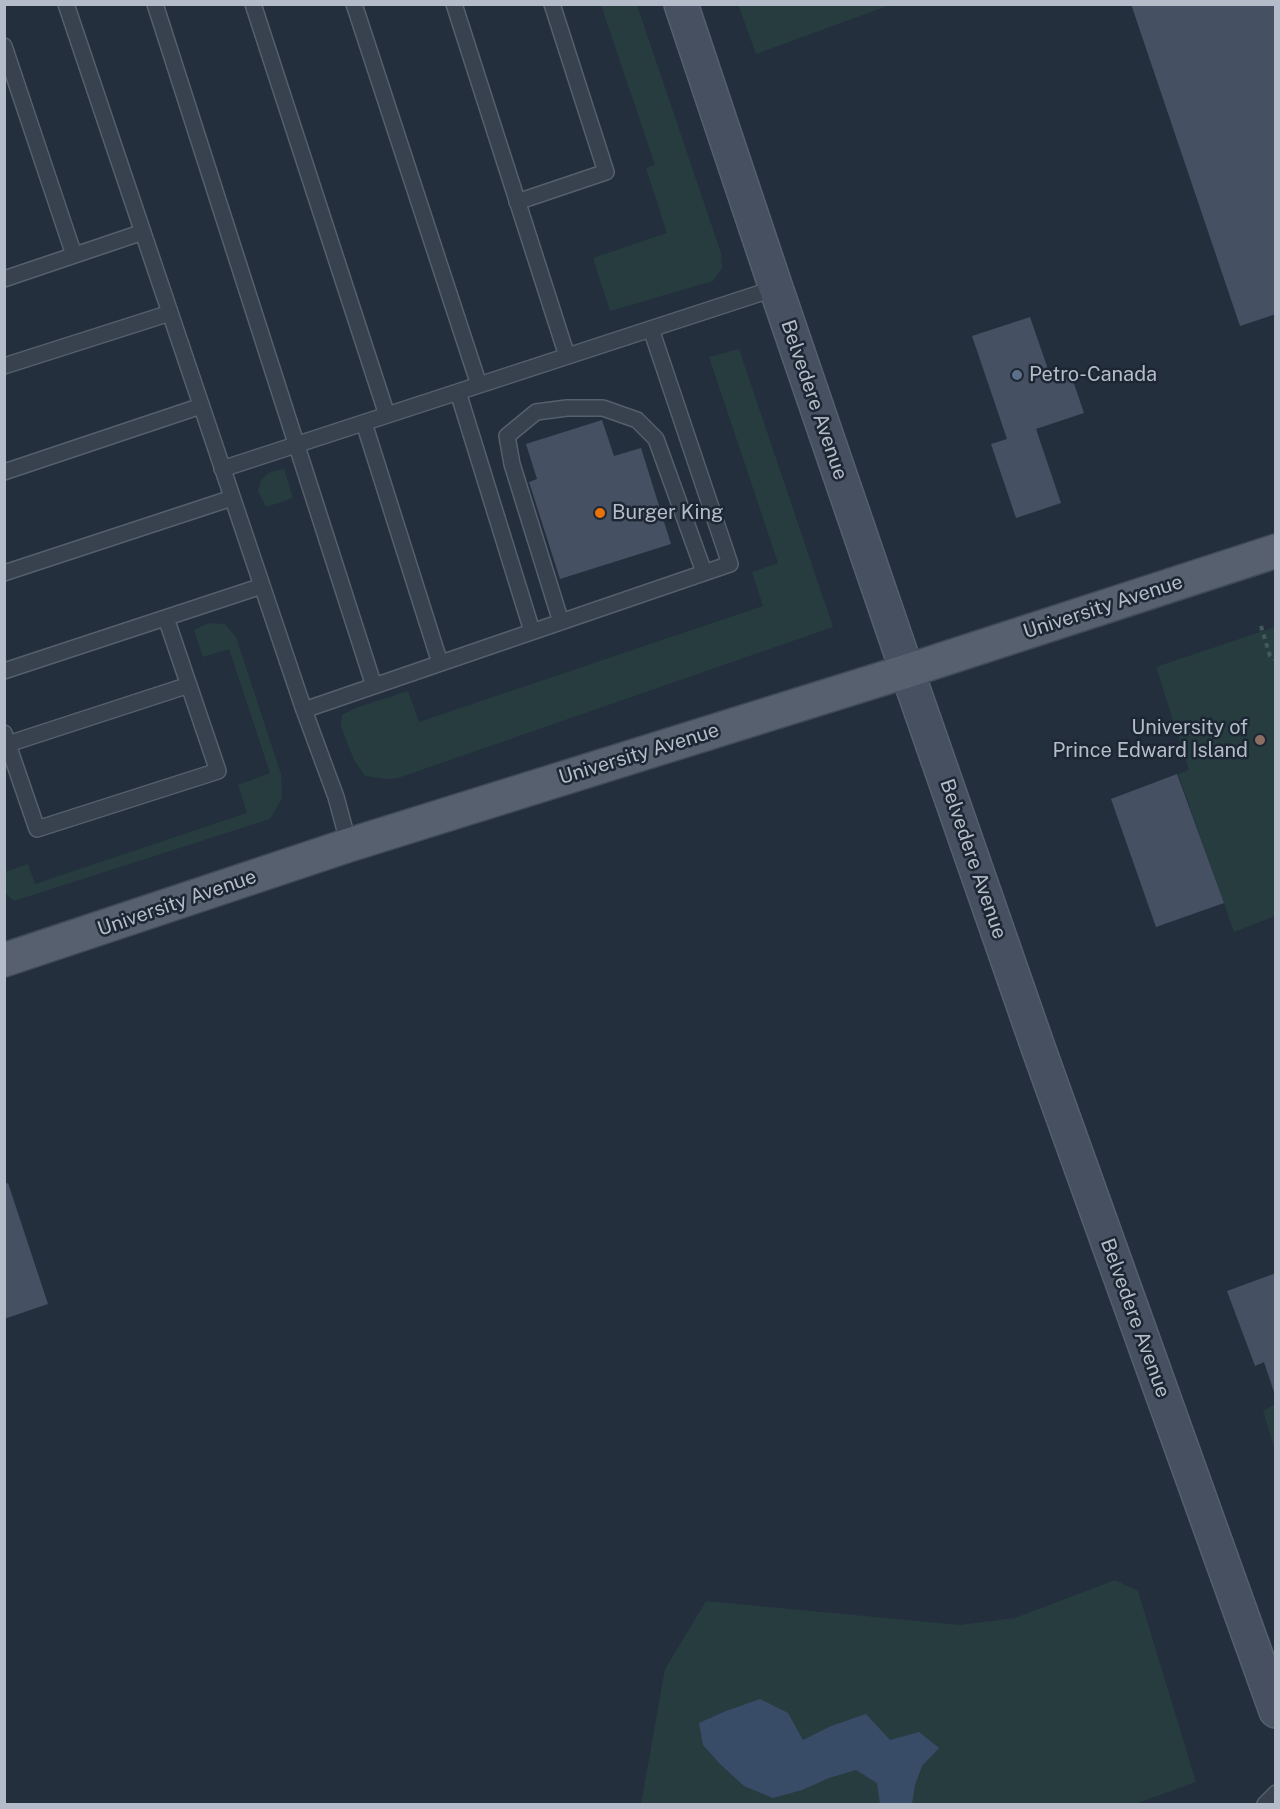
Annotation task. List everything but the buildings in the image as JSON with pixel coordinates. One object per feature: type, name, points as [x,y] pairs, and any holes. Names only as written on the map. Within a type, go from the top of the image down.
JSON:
[{"type":"main road","name":"Belvedere Avenue","points":[[681,4],[907,671],[1047,1072],[1275,1710]]},
{"type":"main road","name":"University Avenue","points":[[4,960],[349,845],[907,671],[1275,551]]},
{"type":"lane","points":[[66,4],[304,710],[336,797],[349,845]]},
{"type":"lane","points":[[155,4],[374,686]]},
{"type":"lane","points":[[253,4],[387,416]]},
{"type":"lane","points":[[354,4],[479,385]]},
{"type":"lane","points":[[454,4],[567,356]]},
{"type":"lane","points":[[517,202],[606,172],[552,4]]},
{"type":"lane","points":[[4,46],[74,255]]},
{"type":"lane","points":[[4,279],[143,232]]},
{"type":"lane","points":[[222,469],[776,288]]},
{"type":"lane","points":[[4,366],[170,313]]},
{"type":"lane","points":[[304,710],[730,564],[651,329]]},
{"type":"lane","points":[[458,392],[532,631]]},
{"type":"lane","points":[[4,472],[201,406]]},
{"type":"lane","points":[[561,621],[512,464],[507,436],[536,412],[567,408],[603,408],[637,420],[656,439],[704,572]]},
{"type":"lane","points":[[364,423],[440,663]]},
{"type":"lane","points":[[4,573],[232,498]]},
{"type":"lane","points":[[4,671],[262,586]]},
{"type":"lane","points":[[166,618],[189,685],[218,771],[38,829],[6,739],[189,685]]},
{"type":"lane","points":[[1265,1804],[1275,1793]]},
{"type":"path","points":[[1261,626],[1270,656],[1275,660]]},
{"type":"green space","points":[[738,4],[890,4],[890,5],[756,54]]},
{"type":"green space","points":[[601,5],[637,5],[721,253],[722,268],[713,281],[610,311],[593,258],[667,233],[646,168],[655,165]]},
{"type":"green space","points":[[739,349],[833,627],[398,778],[365,776],[354,760],[341,727],[342,715],[356,708],[408,691],[419,722],[763,606],[752,572],[778,563],[709,357]]},
{"type":"green space","points":[[284,469],[293,498],[266,507],[258,491],[261,480],[270,472]]},
{"type":"green space","points":[[209,623],[225,624],[236,637],[281,774],[282,798],[270,819],[14,901],[6,894],[5,872],[28,864],[35,884],[247,813],[238,785],[270,773],[229,649],[203,657],[194,630]]},
{"type":"green space","points":[[1275,627],[1275,916],[1234,932],[1178,774],[1189,770],[1156,667]]},
{"type":"green space","points":[[1275,1404],[1275,1450],[1263,1411]]},
{"type":"green space","points":[[1115,1580],[1138,1591],[1196,1782],[1135,1804],[641,1804],[665,1669],[706,1601],[960,1625],[1015,1618]]},
{"type":"water","points":[[760,1699],[788,1713],[803,1740],[831,1726],[866,1714],[890,1740],[919,1732],[939,1748],[922,1766],[915,1785],[912,1804],[880,1804],[877,1783],[856,1770],[773,1798],[744,1786],[721,1765],[703,1745],[699,1723]]},
{"type":"place","name":"Petro-Canada","points":[[1017,375]]},
{"type":"place","name":"Burger King","points":[[600,513]]},
{"type":"place","name":"University of Prince Edward Island","points":[[1260,740]]}]
